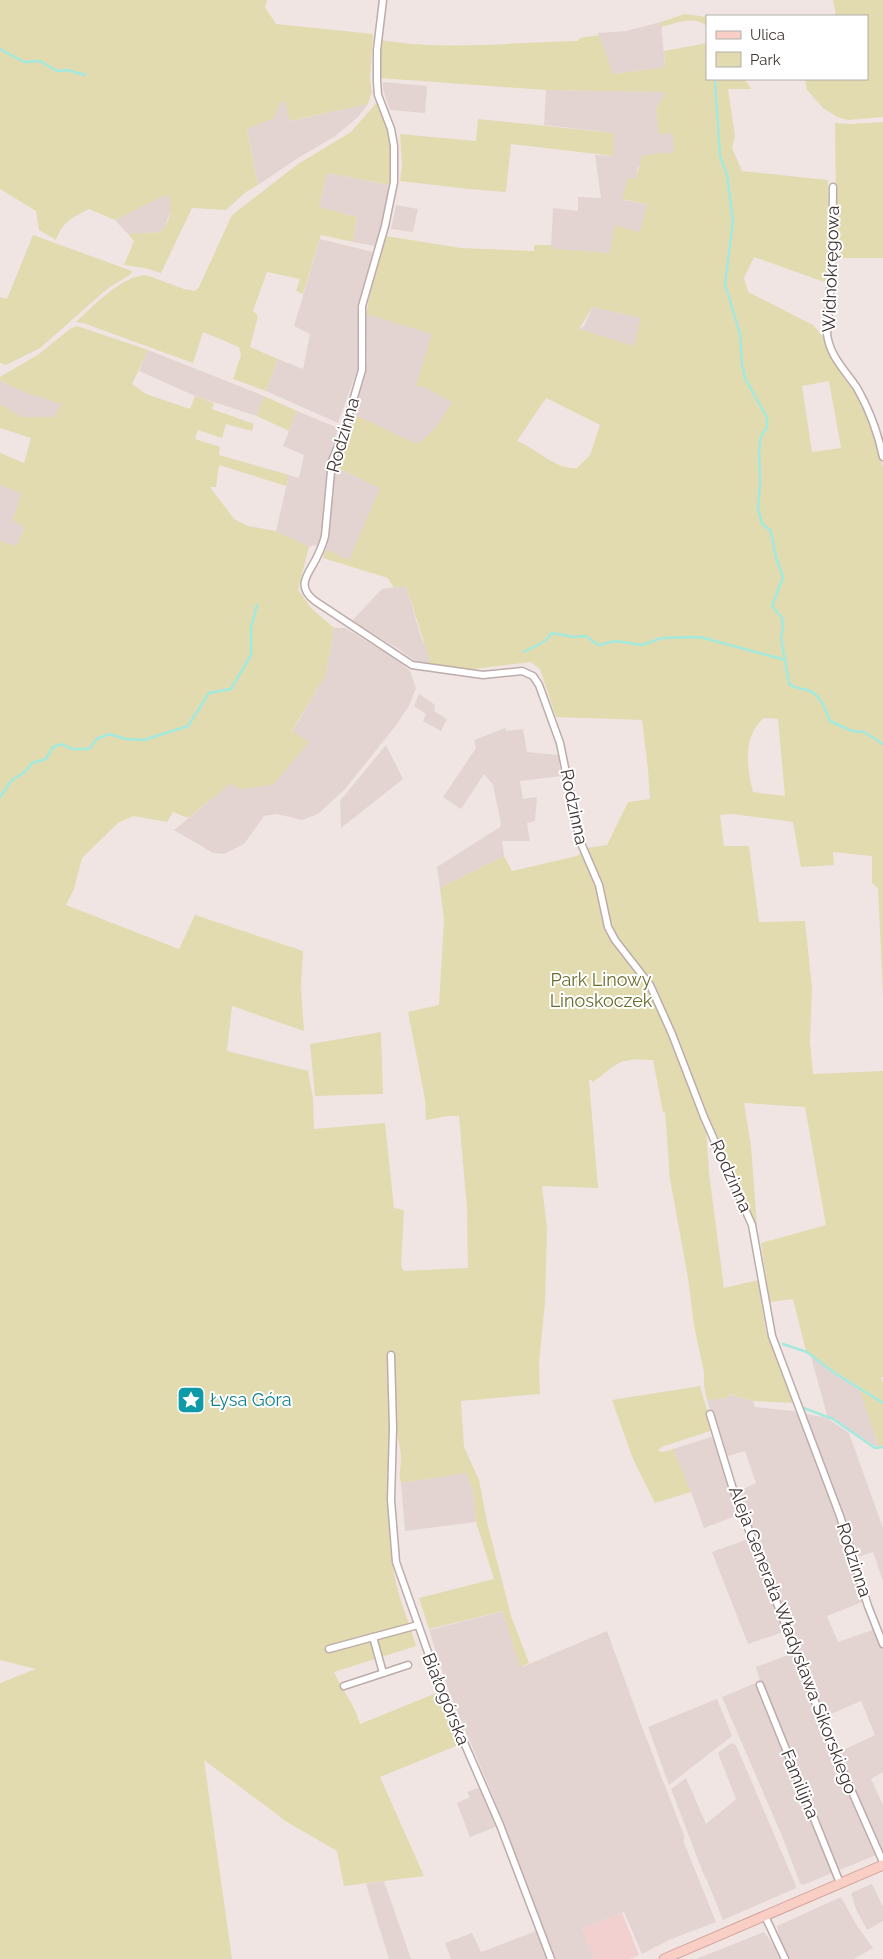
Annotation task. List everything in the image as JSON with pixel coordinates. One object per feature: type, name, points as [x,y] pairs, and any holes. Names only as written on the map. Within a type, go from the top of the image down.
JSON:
[{"type":"main road","name":"Aleja Generała Władysława Sikorskiego","points":[[664,1959],[883,1864]]},
{"type":"street","name":"Rodzinna","points":[[383,0],[376,62],[380,101],[391,129],[394,146],[396,164],[392,198],[362,306],[362,370],[332,461],[325,536],[323,546],[305,580],[306,591],[315,601],[412,666],[475,675],[522,671],[533,676],[539,685],[560,743],[580,840],[599,885],[608,927],[650,985],[672,1034],[704,1117],[752,1225],[772,1336],[840,1516],[868,1606],[883,1644]]},
{"type":"street","name":"Widnokręgowa","points":[[834,187],[828,344],[833,356],[863,400],[876,430],[883,457]]},
{"type":"street","name":"Białogórska","points":[[391,1355],[393,1428],[391,1500],[395,1553],[400,1573],[442,1692],[500,1825],[551,1959]]},
{"type":"street","name":"Aleja Generała Władysława Sikorskiego","points":[[710,1414],[732,1486],[808,1684],[838,1760],[883,1864]]},
{"type":"street","points":[[328,1649],[418,1625]]},
{"type":"street","points":[[373,1637],[383,1673]]},
{"type":"street","points":[[344,1686],[408,1665]]},
{"type":"street","name":"Familijna","points":[[760,1685],[840,1883]]},
{"type":"street","points":[[765,1916],[785,1959]]},
{"type":"shaded area","points":[[661,22],[665,67],[612,74],[598,33],[626,31]]},
{"type":"shaded area","points":[[383,82],[427,86],[425,113],[390,110],[383,90]]},
{"type":"shaded area","points":[[546,90],[667,92],[656,108],[659,133],[673,133],[675,154],[661,153],[638,167],[636,179],[623,200],[647,204],[640,233],[615,226],[610,253],[551,249],[553,208],[578,211],[578,197],[601,198],[595,155],[614,156],[614,133],[544,125]]},
{"type":"shaded area","points":[[285,101],[290,121],[368,104],[358,117],[334,137],[258,185],[247,128],[274,118],[281,102]]},
{"type":"shaded area","points":[[327,173],[389,185],[383,219],[375,246],[353,242],[357,217],[319,207]]},
{"type":"shaded area","points":[[163,196],[169,196],[172,206],[164,229],[160,232],[128,234],[115,220]]},
{"type":"shaded area","points":[[396,205],[418,209],[413,232],[391,229]]},
{"type":"shaded area","points":[[320,239],[373,252],[357,308],[361,360],[338,423],[266,391],[278,359],[303,369],[310,334],[294,326]]},
{"type":"shaded area","points":[[593,307],[641,318],[634,347],[579,329],[584,326]]},
{"type":"shaded area","points":[[366,314],[433,334],[417,386],[424,387],[452,402],[441,422],[417,444],[353,414],[367,363]]},
{"type":"shaded area","points":[[148,350],[264,396],[257,416],[195,396],[139,371]]},
{"type":"shaded area","points":[[0,381],[27,393],[63,404],[55,417],[21,417],[0,404]]},
{"type":"shaded area","points":[[297,411],[338,428],[327,463],[380,488],[349,560],[314,545],[309,547],[276,531],[289,475],[299,478],[304,455],[283,446]]},
{"type":"shaded area","points":[[0,485],[22,493],[13,519],[25,528],[16,546],[0,541]]},
{"type":"shaded area","points":[[406,586],[421,637],[429,653],[430,661],[426,664],[414,660],[352,621],[382,589]]},
{"type":"shaded area","points":[[334,628],[345,628],[396,659],[410,671],[416,688],[410,704],[397,724],[345,789],[318,814],[302,820],[277,814],[264,816],[244,844],[224,854],[213,853],[174,830],[230,784],[309,742],[292,732],[326,674]]},
{"type":"shaded area","points":[[419,694],[435,705],[434,711],[447,719],[441,731],[423,721],[426,714],[414,706]]},
{"type":"shaded area","points":[[505,728],[506,731],[523,729],[527,752],[558,755],[561,776],[520,781],[523,799],[537,797],[535,821],[527,823],[530,841],[502,841],[504,856],[440,888],[437,867],[500,827],[493,785],[484,774],[461,809],[443,797],[476,748],[474,740]]},
{"type":"shaded area","points":[[386,745],[403,779],[341,828],[340,801]]},
{"type":"shaded area","points":[[811,1357],[859,1389],[879,1446],[875,1446],[827,1415]]},
{"type":"shaded area","points":[[727,1394],[753,1401],[755,1407],[799,1413],[839,1517],[865,1601],[827,1616],[838,1642],[875,1629],[883,1649],[883,1772],[871,1779],[883,1805],[883,1850],[881,1851],[837,1753],[875,1735],[861,1701],[824,1717],[737,1492],[756,1483],[745,1451],[725,1457],[707,1400],[728,1398]]},
{"type":"shaded area","points":[[802,1413],[827,1418],[849,1433],[883,1528],[883,1581],[873,1552],[855,1558]]},
{"type":"shaded area","points":[[711,1437],[717,1440],[741,1514],[704,1528],[673,1449]]},
{"type":"shaded area","points":[[466,1473],[473,1491],[476,1522],[405,1531],[401,1483]]},
{"type":"shaded area","points":[[751,1538],[786,1631],[748,1644],[712,1552]]},
{"type":"shaded area","points":[[504,1611],[513,1645],[522,1667],[607,1631],[684,1835],[684,1843],[716,1922],[669,1940],[642,1954],[624,1912],[582,1929],[594,1959],[554,1959],[492,1794],[448,1689],[429,1630]]},
{"type":"shaded area","points":[[794,1653],[876,1855],[803,1885],[800,1883],[782,1836],[722,1697],[760,1681],[756,1667]]},
{"type":"shaded area","points":[[717,1699],[732,1736],[669,1785],[648,1727]]},
{"type":"shaded area","points":[[731,1743],[736,1745],[796,1888],[723,1920],[671,1789],[686,1778],[706,1824],[736,1799],[718,1753]]},
{"type":"shaded area","points":[[481,1787],[498,1826],[470,1837],[457,1803],[470,1797],[467,1792]]},
{"type":"shaded area","points":[[384,1881],[411,1959],[389,1959],[366,1884]]},
{"type":"shaded area","points":[[872,1884],[883,1907],[883,1921],[867,1930],[856,1909],[851,1893]]},
{"type":"shaded area","points":[[841,1897],[857,1926],[873,1948],[854,1959],[789,1959],[782,1948],[777,1926]]},
{"type":"shaded area","points":[[622,1913],[639,1955],[630,1959],[594,1959],[582,1929]]},
{"type":"shaded area","points":[[539,1930],[549,1959],[451,1959],[445,1943],[472,1933],[481,1952]]},
{"type":"shaded area","points":[[764,1932],[784,1959],[696,1959]]},
{"type":"green space","points":[[0,0],[267,0],[265,7],[276,24],[373,34],[370,79],[372,92],[368,104],[289,121],[285,101],[281,102],[274,118],[247,129],[258,185],[246,192],[226,210],[192,208],[161,273],[145,268],[124,265],[134,241],[128,234],[160,232],[166,225],[169,216],[169,196],[163,196],[115,220],[89,209],[65,224],[56,240],[39,230],[36,211],[0,189]]},
{"type":"green space","points":[[833,0],[883,0],[883,117],[848,120],[837,117],[823,108],[807,90],[805,80],[868,80],[868,15],[836,15]]},
{"type":"green space","points":[[685,14],[706,17],[706,25],[691,20],[661,27],[661,22]]},
{"type":"green space","name":"Park Linowy Linoskoczek","points":[[599,35],[613,74],[665,67],[664,51],[706,43],[706,80],[746,80],[751,89],[728,89],[735,136],[732,148],[742,171],[828,180],[827,283],[754,257],[744,278],[748,292],[813,325],[827,341],[869,415],[883,467],[883,995],[878,888],[872,883],[872,856],[833,852],[834,865],[801,867],[793,822],[733,814],[720,815],[724,846],[749,846],[759,922],[805,921],[812,988],[810,1042],[813,1074],[883,1071],[883,1377],[881,1378],[883,1382],[883,1402],[806,1351],[793,1299],[770,1302],[761,1243],[826,1225],[805,1107],[744,1103],[751,1146],[757,1226],[682,1052],[706,1127],[709,1173],[724,1288],[758,1280],[766,1332],[796,1403],[753,1401],[728,1394],[728,1398],[707,1400],[704,1372],[694,1325],[688,1278],[670,1179],[665,1112],[663,1112],[653,1060],[636,1059],[621,1062],[592,1082],[592,1080],[589,1080],[598,1188],[542,1186],[547,1228],[545,1302],[539,1363],[540,1394],[461,1401],[464,1447],[479,1480],[487,1522],[511,1616],[529,1663],[521,1667],[503,1611],[429,1629],[419,1598],[494,1579],[476,1522],[473,1491],[466,1473],[401,1483],[401,1456],[397,1435],[390,1437],[389,1528],[396,1583],[416,1646],[334,1672],[355,1710],[360,1724],[439,1692],[461,1744],[380,1777],[424,1876],[344,1886],[337,1851],[287,1822],[204,1760],[232,1959],[0,1959],[0,1683],[36,1669],[0,1660],[0,541],[16,546],[25,528],[13,520],[21,493],[0,485],[0,453],[24,463],[31,438],[0,428],[0,404],[21,417],[54,417],[62,404],[27,393],[0,381],[0,377],[39,354],[70,329],[77,326],[148,350],[132,384],[146,394],[190,409],[195,396],[214,403],[212,409],[254,424],[252,431],[226,424],[222,438],[198,430],[195,439],[220,447],[219,455],[289,475],[286,486],[219,465],[216,487],[210,487],[234,519],[248,526],[276,531],[309,547],[298,590],[312,609],[334,628],[326,674],[292,731],[309,742],[273,785],[240,789],[230,784],[188,818],[173,812],[167,822],[133,816],[118,823],[82,858],[74,889],[66,905],[179,949],[195,915],[303,951],[301,988],[304,1031],[232,1006],[227,1051],[308,1071],[313,1099],[314,1129],[385,1123],[394,1208],[404,1210],[401,1266],[404,1271],[468,1268],[467,1209],[459,1116],[426,1120],[425,1099],[408,1012],[439,1005],[444,920],[440,888],[504,856],[512,871],[577,856],[587,848],[607,845],[628,802],[650,799],[642,720],[556,717],[540,669],[531,662],[458,671],[426,664],[430,661],[406,586],[394,588],[388,578],[323,558],[324,549],[349,560],[380,488],[336,467],[353,414],[417,444],[437,426],[452,402],[424,387],[416,386],[432,334],[366,314],[375,271],[386,236],[461,248],[534,251],[534,245],[551,245],[554,249],[610,253],[615,225],[640,232],[647,204],[622,199],[628,178],[636,179],[642,156],[674,153],[673,133],[659,134],[656,108],[666,92],[546,90],[380,78],[381,40],[430,45],[578,41],[580,38]],"holes":[[[593,307],[641,318],[634,346],[579,329]],[[829,381],[841,448],[812,452],[802,386]],[[546,398],[600,425],[590,455],[577,468],[561,466],[517,441]],[[764,718],[778,719],[785,796],[753,792],[748,763],[749,743],[757,725]]]},
{"type":"green space","points":[[377,102],[386,121],[391,142],[392,165],[390,185],[327,173],[319,207],[357,217],[353,242],[321,235],[303,294],[296,291],[300,279],[267,272],[253,311],[258,316],[250,347],[278,359],[266,391],[233,379],[241,355],[239,347],[203,332],[193,363],[76,322],[108,293],[137,277],[146,275],[184,289],[195,291],[199,287],[232,215],[298,164],[351,132]]},
{"type":"green space","points":[[478,119],[614,133],[614,156],[511,144],[506,192],[400,181],[402,165],[400,134],[476,141]]},
{"type":"green space","points":[[883,122],[883,258],[834,258],[836,196],[835,123]]},
{"type":"green space","points":[[33,235],[132,271],[131,274],[107,289],[40,348],[6,365],[0,363],[0,297],[7,299]]},
{"type":"green space","points":[[264,396],[297,411],[289,431],[257,416]]},
{"type":"green space","points":[[381,1032],[383,1094],[315,1096],[310,1044]]},
{"type":"green space","points":[[700,1386],[713,1430],[661,1447],[658,1451],[663,1452],[673,1449],[691,1492],[655,1503],[633,1459],[612,1400]]},
{"type":"green space","points":[[859,1389],[883,1404],[883,1446],[879,1446]]},
{"type":"waterway","points":[[0,49],[24,62],[40,61],[57,71],[67,70],[85,75]]},
{"type":"waterway","points":[[715,82],[720,156],[727,175],[733,222],[725,284],[740,334],[745,378],[767,418],[767,427],[761,436],[759,448],[760,484],[758,508],[762,524],[771,531],[776,558],[783,577],[772,606],[782,618],[781,639],[785,660]]},
{"type":"waterway","points":[[0,797],[12,780],[25,772],[32,763],[46,759],[53,747],[62,744],[72,749],[89,749],[97,739],[109,734],[126,739],[144,740],[188,726],[209,693],[231,689],[251,655],[251,628],[257,605]]},
{"type":"waterway","points":[[524,652],[545,641],[552,633],[574,637],[586,636],[598,645],[616,641],[642,645],[662,638],[700,637],[785,660],[789,684],[816,695],[830,721],[852,731],[864,732],[883,744]]},
{"type":"waterway","points":[[783,1344],[807,1352],[833,1372],[883,1403]]},
{"type":"waterway","points":[[801,1407],[833,1419],[875,1448],[883,1447]]},
{"type":"place","name":"Łysa Góra","points":[[191,1400]]}]
